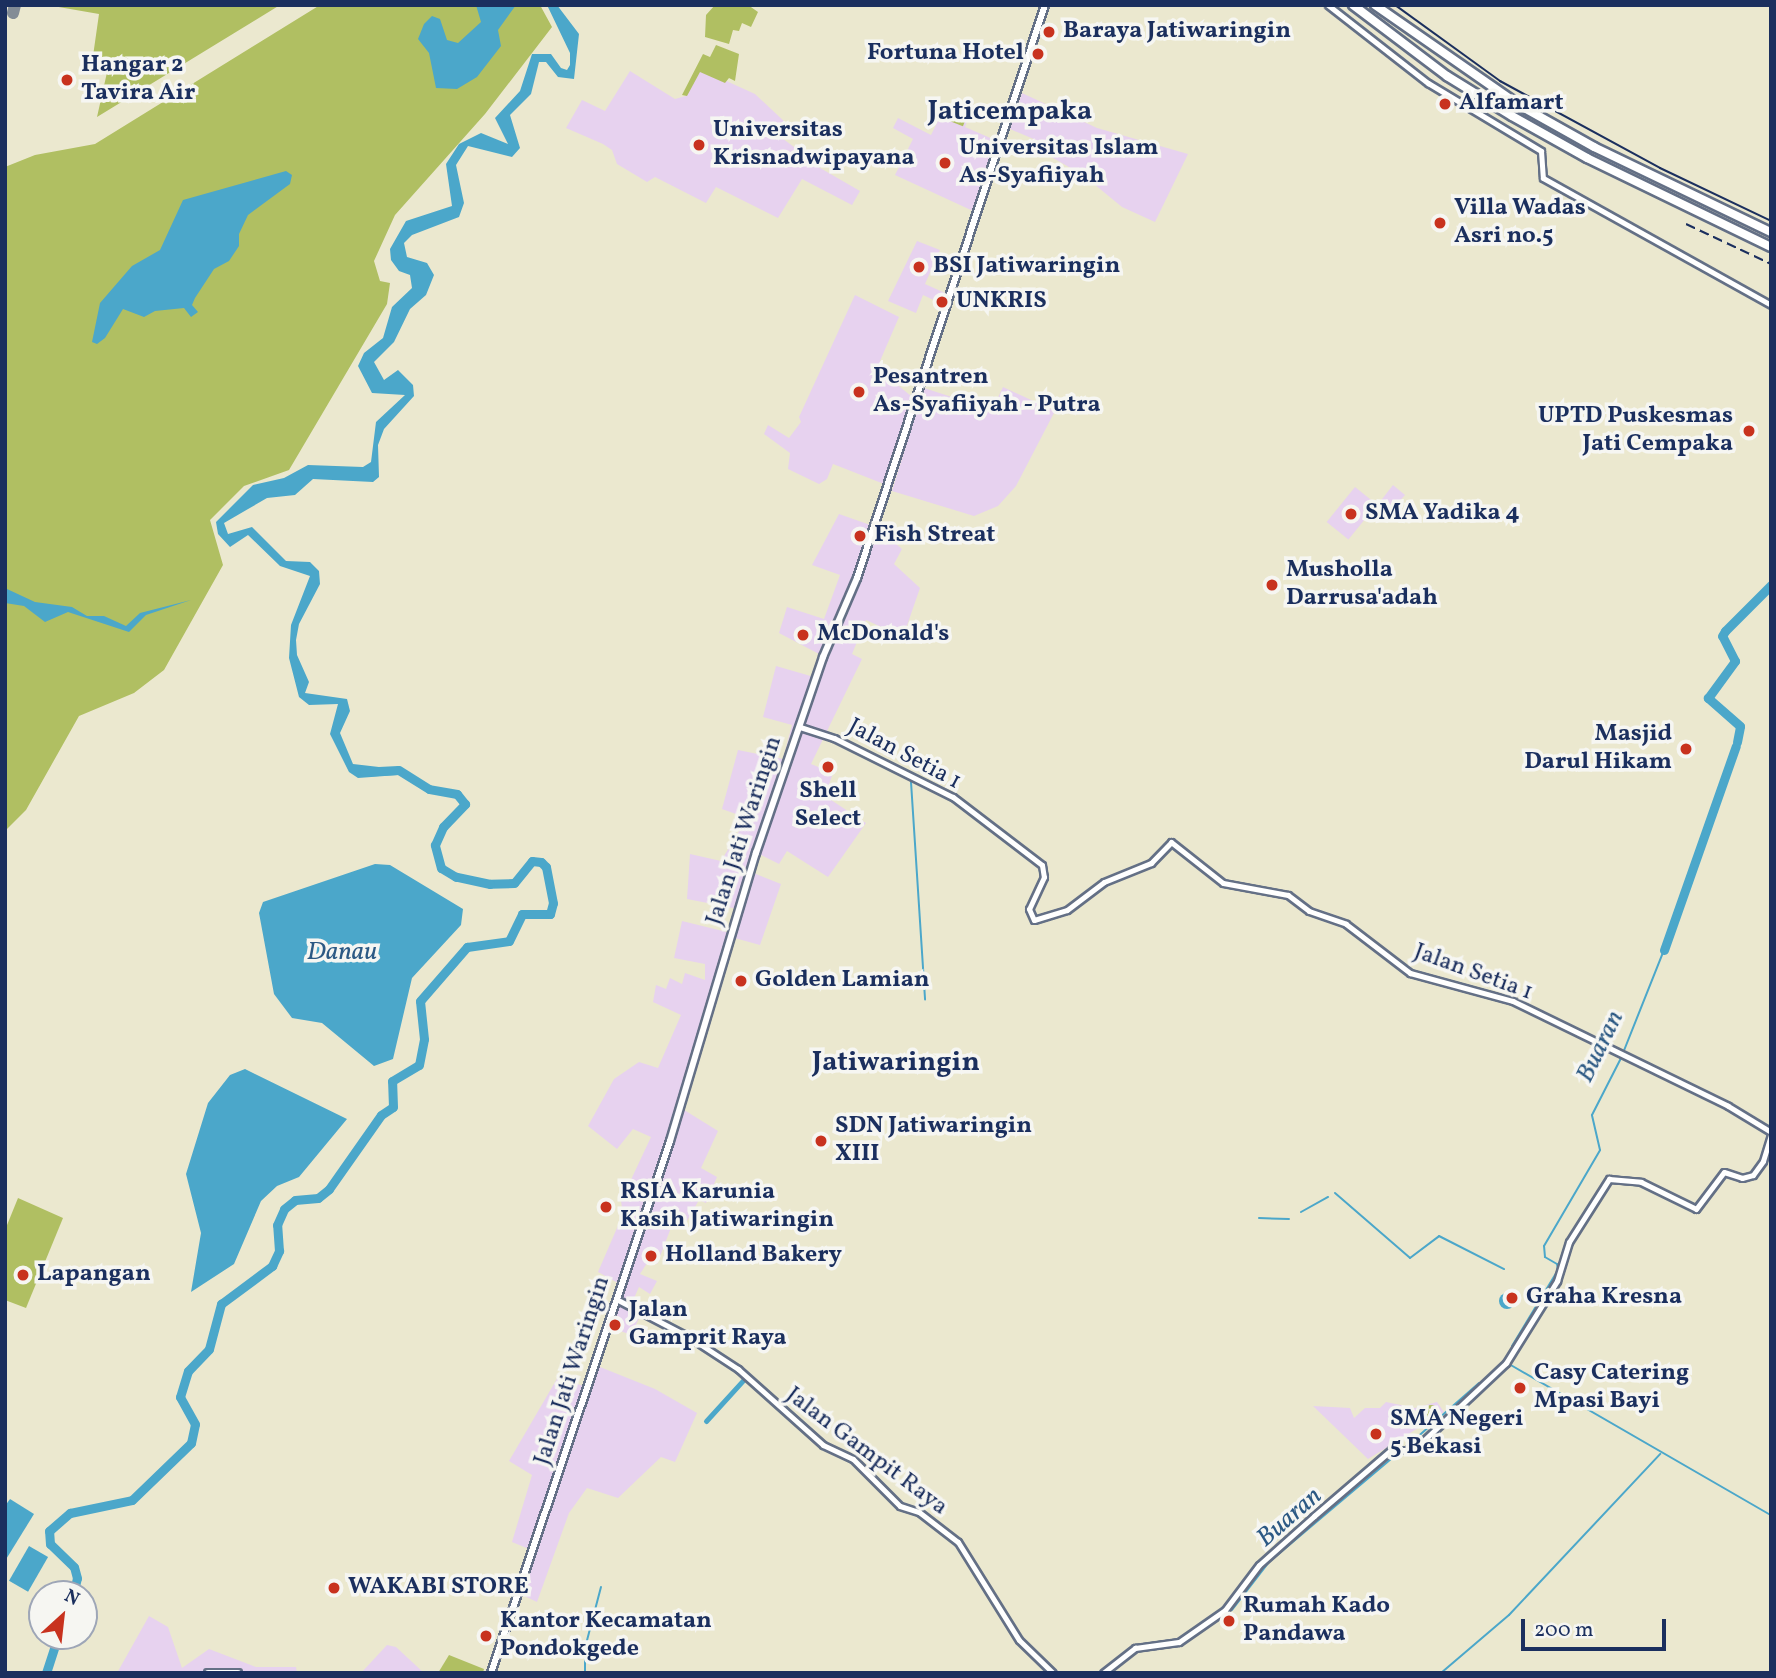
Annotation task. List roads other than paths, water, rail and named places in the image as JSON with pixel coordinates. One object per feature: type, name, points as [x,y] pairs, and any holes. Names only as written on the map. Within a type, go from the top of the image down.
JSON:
[{"type":"highway","points":[[1353,5],[1447,76],[1512,116],[1634,182],[1771,247]]},
{"type":"highway","points":[[1375,5],[1519,105],[1594,147],[1771,232]]},
{"type":"main road","name":"Jalan Jati Waringin","points":[[491,1673],[694,1067],[743,892],[800,727],[857,578],[1045,5]]},
{"type":"main road","points":[[208,1673],[238,1673]]},
{"type":"street","points":[[1328,5],[1428,83],[1541,151],[1543,178],[1771,305]]},
{"type":"street","name":"Jalan Setia 1","points":[[800,727],[834,738],[953,797],[1042,865],[1044,877],[1029,909],[1034,920],[1067,911],[1104,882],[1151,863],[1171,842],[1223,883],[1288,895],[1309,911],[1346,924],[1410,973],[1506,999],[1771,1133]]},
{"type":"street","points":[[1102,1673],[1135,1648],[1179,1642],[1225,1610],[1259,1565],[1373,1466],[1401,1449],[1423,1441],[1506,1363],[1557,1281],[1569,1242],[1609,1179],[1616,1176],[1652,1186],[1696,1209],[1724,1172],[1748,1179],[1753,1175],[1763,1161],[1771,1133]]},
{"type":"street","name":"Jalan Gampit Raya","points":[[618,1300],[729,1363],[823,1445],[853,1459],[900,1506],[919,1512],[958,1542],[994,1605],[1034,1659],[1053,1673]]},
{"type":"water","points":[[476,5],[516,5],[498,30],[501,46],[477,77],[457,89],[436,88],[429,53],[418,39],[424,24],[432,16],[440,19],[447,40],[458,43],[481,22]]},
{"type":"water","points":[[547,5],[557,5],[579,34],[574,79],[558,77],[546,62],[539,62],[531,94],[510,115],[520,148],[512,157],[468,146],[456,165],[464,203],[459,217],[412,235],[404,243],[407,257],[427,263],[434,275],[426,295],[410,309],[394,342],[374,362],[384,380],[398,370],[413,385],[414,396],[384,429],[378,445],[379,477],[373,482],[313,479],[295,495],[267,498],[224,523],[228,534],[252,527],[286,561],[310,562],[319,571],[320,584],[299,624],[296,640],[297,655],[309,682],[305,693],[347,699],[350,711],[340,733],[353,764],[405,770],[414,778],[398,771],[398,775],[358,778],[349,772],[330,734],[338,704],[309,705],[299,697],[289,658],[291,625],[310,576],[280,566],[248,535],[230,547],[218,534],[216,522],[253,485],[284,478],[308,465],[363,467],[371,462],[376,422],[405,395],[372,393],[358,366],[364,353],[383,338],[392,307],[412,288],[410,275],[399,271],[391,260],[390,249],[406,221],[452,206],[446,164],[459,144],[481,133],[508,144],[495,118],[520,91],[532,54],[551,54],[561,68],[567,70],[570,53]]},
{"type":"water","points":[[286,171],[292,175],[290,184],[248,215],[239,234],[239,246],[229,261],[214,269],[195,298],[192,305],[198,312],[191,317],[184,308],[155,311],[144,317],[123,309],[105,338],[97,344],[92,342],[100,303],[132,266],[160,250],[183,200]]},
{"type":"water","points":[[7,589],[35,602],[72,607],[87,616],[104,616],[126,626],[140,613],[191,600],[146,615],[129,632],[68,612],[45,622],[24,606],[5,603]]},
{"type":"water","name":"Danau","points":[[375,864],[390,865],[463,909],[461,925],[412,978],[393,1059],[374,1066],[322,1023],[292,1018],[274,994],[259,913],[263,902]]},
{"type":"water","points":[[245,1069],[347,1119],[299,1177],[277,1186],[261,1201],[234,1264],[191,1292],[201,1233],[186,1174],[208,1103],[230,1075]]},
{"type":"water","points":[[1504,1293],[1510,1293],[1515,1301],[1513,1307],[1504,1309],[1499,1304],[1499,1298]]},
{"type":"water","points":[[10,1499],[34,1514],[5,1561],[5,1506]]},
{"type":"water","points":[[29,1546],[48,1557],[35,1580],[28,1580],[28,1592],[9,1581]]},
{"type":"waterway","name":"Buaran","points":[[1737,742],[1740,726],[1708,698],[1735,661],[1722,636],[1771,585]]},
{"type":"waterway","name":"Buaran","points":[[1664,950],[1736,746]]},
{"type":"waterway","points":[[76,1580],[74,1567],[50,1544],[49,1531],[70,1513],[132,1500],[191,1443],[195,1424],[180,1397],[188,1371],[209,1349],[221,1304],[272,1266],[279,1251],[277,1225],[284,1209],[295,1200],[318,1198],[329,1189],[381,1115],[393,1107],[392,1081],[419,1065],[424,1039],[420,1001],[467,947],[509,941],[522,914],[550,914],[553,903],[546,867],[541,862],[532,861],[514,883],[490,884],[456,877],[441,868],[435,845],[443,827],[465,804],[457,794],[429,789],[398,770],[364,772]]},
{"type":"waterway","points":[[911,782],[925,1000]]},
{"type":"waterway","name":"Buaran","points":[[1623,1053],[1664,950]]},
{"type":"waterway","name":"Buaran","points":[[1512,1346],[1558,1270],[1557,1264],[1545,1257],[1544,1246],[1600,1150],[1592,1115],[1621,1058]]},
{"type":"waterway","points":[[1335,1193],[1410,1258],[1439,1236],[1504,1269]]},
{"type":"waterway","points":[[1301,1212],[1328,1197]]},
{"type":"waterway","points":[[1259,1218],[1289,1219]]},
{"type":"waterway","points":[[1509,1364],[1771,1515]]},
{"type":"waterway","points":[[706,1421],[747,1376]]},
{"type":"waterway","name":"Buaran","points":[[1406,1447],[1479,1383]]},
{"type":"waterway","name":"Buaran","points":[[1232,1610],[1269,1562],[1398,1453]]},
{"type":"waterway","points":[[1441,1673],[1509,1615],[1660,1454]]},
{"type":"waterway","points":[[585,1673],[585,1648],[601,1587]]},
{"type":"waterway","points":[[46,1673],[53,1650]]},
{"type":"tram line","points":[[1395,5],[1500,81],[1660,168],[1771,221]]},
{"type":"railway","points":[[1686,224],[1771,264]]},
{"type":"place","name":"Baraya Jatiwaringin","points":[[1049,32]]},
{"type":"place","name":"Fortuna Hotel","points":[[1038,54]]},
{"type":"place","name":"Hangar 2 Tavira Air","points":[[67,80]]},
{"type":"place","name":"Alfamart","points":[[1445,104]]},
{"type":"place","name":"Universitas Krisnadwipayana","points":[[699,145]]},
{"type":"place","name":"Universitas Islam As-Syafiiyah","points":[[945,163]]},
{"type":"place","name":"Villa Wadas Asri no.5","points":[[1440,223]]},
{"type":"place","name":"BSI Jatiwaringin","points":[[919,267]]},
{"type":"place","name":"UNKRIS","points":[[942,302]]},
{"type":"place","name":"Pesantren As-Syafiiyah - Putra","points":[[859,392]]},
{"type":"place","name":"UPTD Puskesmas Jati Cempaka","points":[[1749,431]]},
{"type":"place","name":"SMA Yadika 4","points":[[1351,514]]},
{"type":"place","name":"Fish Streat","points":[[860,536]]},
{"type":"place","name":"Musholla Darrusa'adah","points":[[1272,585]]},
{"type":"place","name":"McDonald's","points":[[803,635]]},
{"type":"place","name":"Masjid Darul Hikam","points":[[1686,749]]},
{"type":"place","name":"Shell Select","points":[[828,767]]},
{"type":"place","name":"Golden Lamian","points":[[741,981]]},
{"type":"place","name":"SDN Jatiwaringin XIII","points":[[821,1141]]},
{"type":"place","name":"RSIA Karunia Kasih Jatiwaringin","points":[[606,1207]]},
{"type":"place","name":"Holland Bakery","points":[[651,1256]]},
{"type":"place","name":"Lapangan","points":[[23,1275]]},
{"type":"place","name":"Graha Kresna","points":[[1512,1298]]},
{"type":"place","name":"Jalan Gamprit Raya","points":[[615,1325]]},
{"type":"place","name":"Casy Catering Mpasi Bayi","points":[[1520,1388]]},
{"type":"place","name":"SMA Negeri 5 Bekasi","points":[[1376,1434]]},
{"type":"place","name":"WAKABI STORE","points":[[334,1588]]},
{"type":"place","name":"Rumah Kado Pandawa","points":[[1229,1621]]},
{"type":"place","name":"Kantor Kecamatan Pondokgede","points":[[486,1636]]},
{"type":"district","name":"Jaticempaka","points":[[1010,112]]},
{"type":"district","name":"Jatiwaringin","points":[[896,1063]]}]
